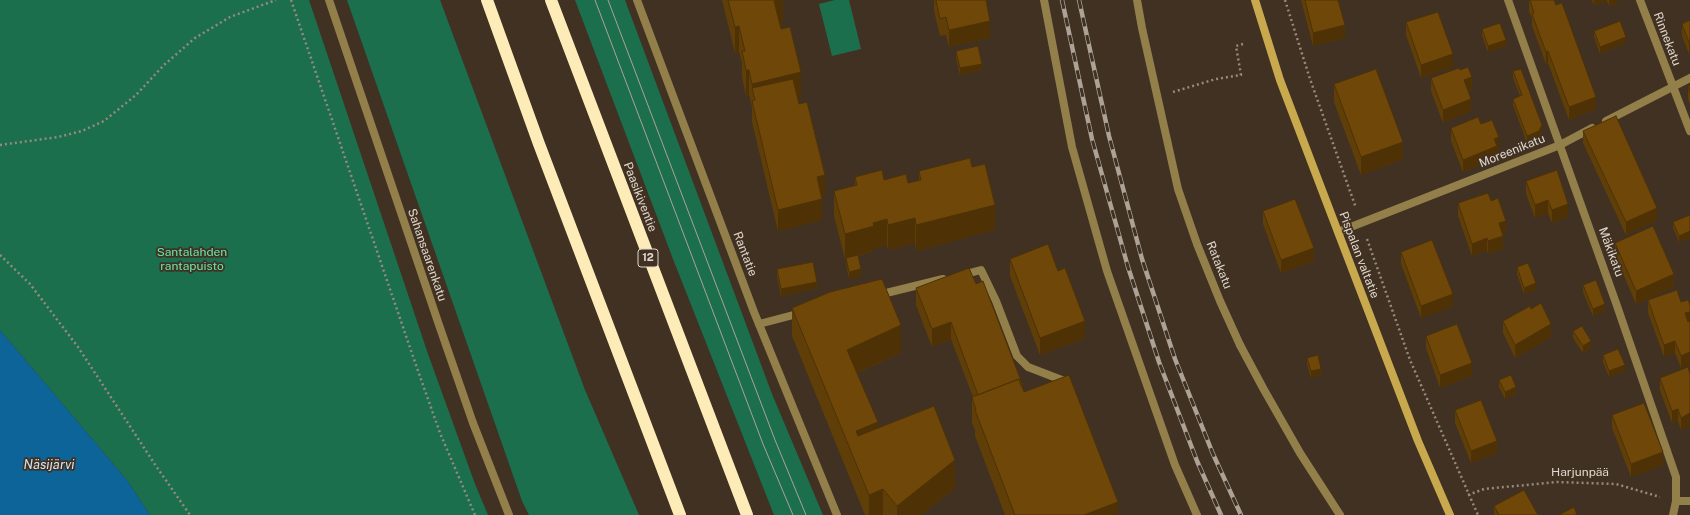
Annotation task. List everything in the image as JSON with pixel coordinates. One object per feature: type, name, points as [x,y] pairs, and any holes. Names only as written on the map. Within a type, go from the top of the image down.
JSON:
[{"type":"highway","points":[[487,0],[539,144],[680,515]]},
{"type":"highway","name":"Paasikiventie","points":[[551,0],[747,515]]},
{"type":"main road","name":"Pispalan valtatie","points":[[1254,0],[1280,80],[1418,441],[1450,515]]},
{"type":"street","name":"Sahansaarenkatu","points":[[329,0],[473,423],[509,515]]},
{"type":"street","name":"Rantatie","points":[[637,0],[759,324],[837,515]]},
{"type":"street","points":[[1044,0],[1072,146],[1107,271],[1175,466],[1197,515]]},
{"type":"street","name":"Ratakatu","points":[[1137,0],[1167,145],[1183,202],[1197,244],[1240,345],[1296,446],[1340,515]]},
{"type":"street","name":"Mäkikatu","points":[[1508,0],[1676,477],[1676,502],[1673,515]]},
{"type":"street","name":"Rinnekatu","points":[[1640,0],[1672,88],[1690,131]]},
{"type":"street","name":"Moreenikatu","points":[[1338,232],[1362,224],[1560,145],[1690,78]]},
{"type":"street","points":[[873,296],[980,270],[996,301],[1017,356],[1028,366],[1067,382]]},
{"type":"street","points":[[759,324],[811,311]]},
{"type":"street","points":[[1676,502],[1690,501]]},
{"type":"path","points":[[0,145],[58,137],[82,131],[104,121],[136,95],[164,65],[195,38],[230,17],[276,0]]},
{"type":"path","points":[[291,0],[427,397],[440,433],[475,515]]},
{"type":"path","points":[[1285,0],[1310,79],[1410,360],[1478,515]]},
{"type":"path","points":[[1157,96],[1216,79],[1240,75],[1236,46],[1242,44]]},
{"type":"path","points":[[0,255],[30,284],[78,347],[190,515]]},
{"type":"path","name":"Harjunpää","points":[[1468,495],[1484,489],[1557,482],[1616,484],[1676,502]]},
{"type":"green space","name":"Santalahden rantapuisto","points":[[0,0],[309,0],[428,354],[475,484],[488,515],[150,515],[126,479],[0,330]]},
{"type":"green space","points":[[347,0],[440,0],[585,390],[639,515],[529,515],[522,501]]},
{"type":"green space","points":[[575,0],[625,0],[772,394],[823,515],[774,515],[673,259]]},
{"type":"green space","points":[[835,0],[849,0],[861,49],[832,56],[819,4]]},
{"type":"water","name":"Näsijärvi","points":[[0,330],[126,479],[150,515],[0,515]]},
{"type":"building","points":[[728,0],[776,0],[774,1],[781,29],[790,27],[801,72],[752,84],[749,70],[746,70],[742,51],[745,51],[739,26],[735,27]]},
{"type":"building","points":[[936,0],[986,0],[990,21],[949,30],[946,17],[940,19]]},
{"type":"building","points":[[1305,0],[1338,0],[1345,25],[1313,33]]},
{"type":"building","points":[[1530,0],[1554,0],[1556,5],[1562,3],[1596,97],[1569,107],[1532,14],[1534,13]]},
{"type":"building","points":[[1438,12],[1453,54],[1421,65],[1406,22]]},
{"type":"building","points":[[1690,20],[1690,41],[1689,42],[1682,24]]},
{"type":"building","points":[[1620,21],[1626,37],[1600,47],[1594,31]]},
{"type":"building","points":[[1500,23],[1506,40],[1488,46],[1482,29]]},
{"type":"building","points":[[978,46],[982,64],[960,68],[956,51]]},
{"type":"building","points":[[1468,67],[1472,77],[1464,80],[1471,99],[1443,110],[1431,78],[1459,68],[1460,70]]},
{"type":"building","points":[[1376,69],[1403,142],[1361,157],[1334,84]]},
{"type":"building","points":[[1521,69],[1542,125],[1539,131],[1527,136],[1513,99],[1522,95],[1513,71]]},
{"type":"building","points":[[793,79],[799,104],[807,102],[825,175],[817,177],[822,199],[778,210],[752,101],[755,100],[752,88]]},
{"type":"building","points":[[1616,116],[1657,208],[1626,222],[1583,131]]},
{"type":"building","points":[[1478,117],[1481,124],[1492,120],[1499,137],[1494,139],[1497,146],[1463,160],[1451,128]]},
{"type":"building","points":[[970,158],[972,167],[985,164],[995,205],[916,225],[915,218],[888,225],[887,219],[873,223],[874,226],[845,234],[834,191],[857,185],[855,177],[882,170],[884,180],[906,174],[908,183],[921,180],[919,171]]},
{"type":"building","points":[[1557,170],[1568,204],[1552,210],[1548,200],[1535,205],[1526,181]]},
{"type":"building","points":[[1488,193],[1491,201],[1498,198],[1506,221],[1499,223],[1503,236],[1488,241],[1487,238],[1472,244],[1458,203]]},
{"type":"building","points":[[1295,199],[1314,248],[1281,260],[1263,211]]},
{"type":"building","points":[[1690,215],[1690,231],[1679,236],[1673,222]]},
{"type":"building","points":[[1653,226],[1674,274],[1636,291],[1615,243]]},
{"type":"building","points":[[1432,240],[1453,294],[1421,306],[1401,252]]},
{"type":"building","points":[[1048,244],[1058,271],[1065,268],[1085,321],[1040,338],[1010,259]]},
{"type":"building","points":[[858,255],[861,269],[849,272],[846,258]]},
{"type":"building","points":[[813,262],[817,282],[781,289],[777,269]]},
{"type":"building","points":[[1528,263],[1536,283],[1524,288],[1517,267]]},
{"type":"building","points":[[969,268],[976,284],[983,281],[1023,386],[1021,386],[1019,379],[978,395],[951,322],[932,329],[916,288]]},
{"type":"building","points":[[882,279],[901,325],[847,350],[878,422],[856,431],[858,436],[934,406],[955,460],[897,506],[883,489],[869,495],[792,308],[830,292]]},
{"type":"building","points":[[1596,280],[1605,304],[1593,309],[1583,285]]},
{"type":"building","points":[[1677,290],[1681,302],[1688,300],[1690,305],[1690,312],[1685,313],[1688,322],[1690,321],[1690,352],[1681,356],[1675,341],[1664,345],[1648,300]]},
{"type":"building","points":[[1541,303],[1551,324],[1515,345],[1503,321],[1530,306],[1531,309]]},
{"type":"building","points":[[1457,324],[1472,363],[1440,375],[1426,336]]},
{"type":"building","points":[[1582,326],[1591,341],[1583,346],[1573,331]]},
{"type":"building","points":[[1618,349],[1625,365],[1609,371],[1603,355]]},
{"type":"building","points":[[1318,355],[1321,369],[1311,371],[1307,358]]},
{"type":"building","points":[[1688,367],[1690,374],[1690,413],[1681,418],[1678,409],[1672,411],[1660,378]]},
{"type":"building","points":[[1069,375],[1118,502],[1084,515],[1015,515],[975,410],[972,397],[1019,379],[1024,392]]},
{"type":"building","points":[[1511,375],[1516,387],[1505,392],[1499,380]]},
{"type":"building","points":[[1481,400],[1497,441],[1471,451],[1455,410]]},
{"type":"building","points":[[1644,403],[1663,452],[1631,464],[1612,415]]},
{"type":"building","points":[[1524,490],[1538,515],[1499,515],[1494,506]]},
{"type":"building","points":[[1574,507],[1577,515],[1559,515]]},
{"type":"tram line","points":[[595,0],[763,444],[793,515]]},
{"type":"tram line","points":[[608,0],[775,440],[806,515]]},
{"type":"railway","points":[[1062,0],[1092,139],[1128,267],[1159,362],[1197,461],[1221,515]]},
{"type":"railway","points":[[1079,0],[1109,136],[1142,259],[1175,359],[1213,454],[1241,515]]}]
